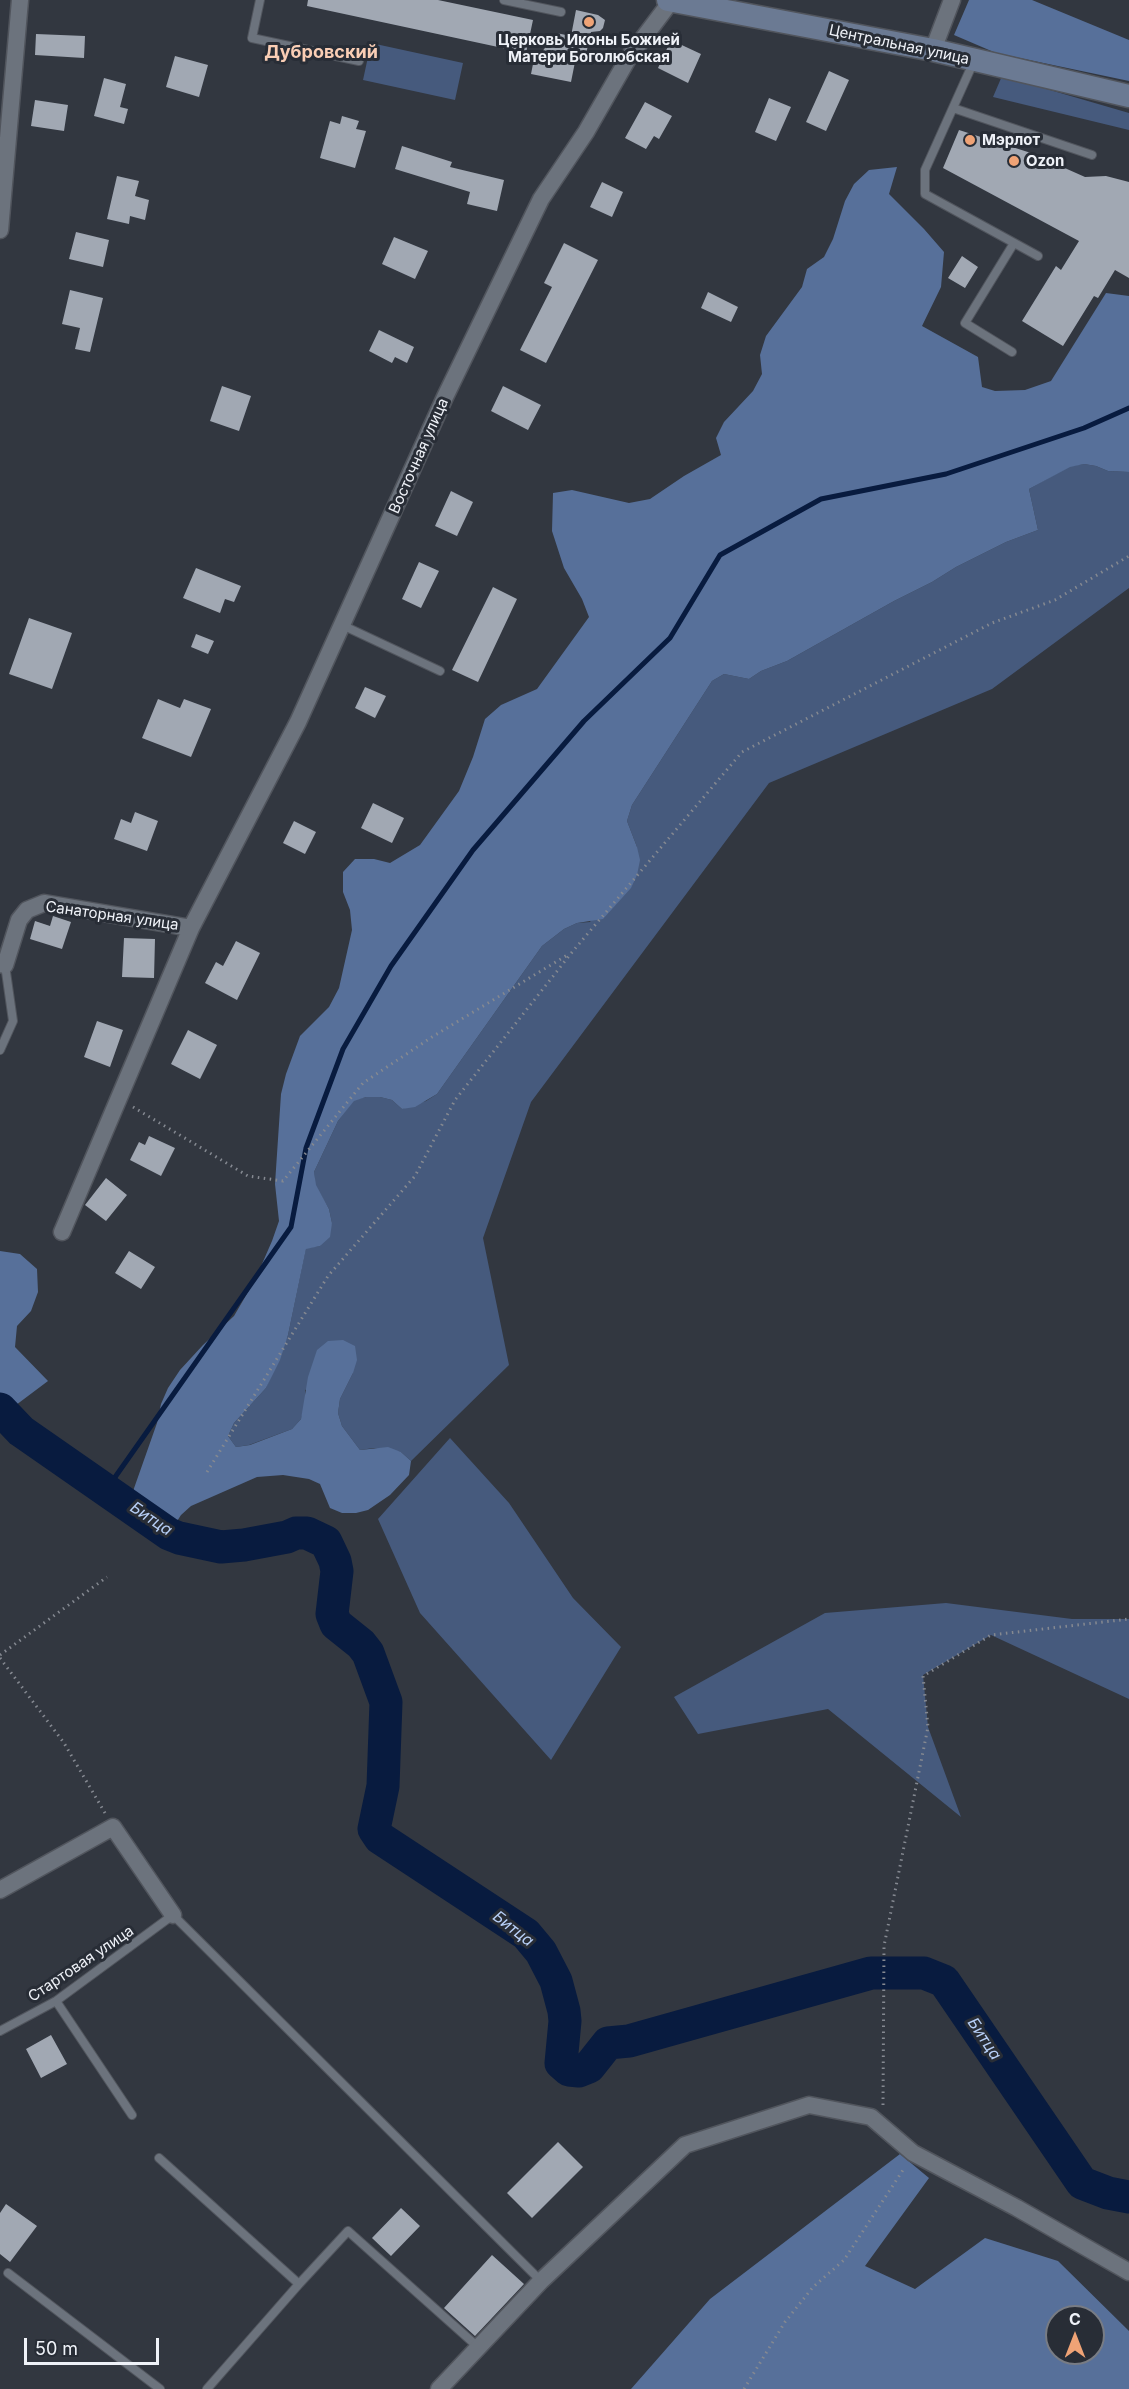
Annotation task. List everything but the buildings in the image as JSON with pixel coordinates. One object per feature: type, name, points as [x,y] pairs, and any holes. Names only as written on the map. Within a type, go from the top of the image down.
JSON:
[{"type":"street","points":[[0,230],[20,0]]},
{"type":"street","name":"Центральная улица","points":[[671,0],[933,50],[1129,96]]},
{"type":"street","name":"Восточная улица","points":[[62,1232],[191,928],[298,722],[445,398],[541,199],[586,132],[628,57],[671,0]]},
{"type":"street","points":[[933,50],[952,0]]},
{"type":"street","name":"Санаторная улица","points":[[2,964],[19,920],[27,910],[44,903],[191,928]]},
{"type":"street","points":[[0,1890],[113,1827],[173,1915]]},
{"type":"street","points":[[439,2389],[541,2281],[685,2145],[809,2105],[871,2117],[914,2153],[1129,2272]]},
{"type":"lane","points":[[260,0],[252,38],[359,61]]},
{"type":"lane","points":[[504,0],[561,12]]},
{"type":"lane","points":[[974,60],[925,170],[925,195],[1038,256]]},
{"type":"lane","points":[[953,108],[1092,155]]},
{"type":"lane","points":[[1012,352],[965,323],[1014,243]]},
{"type":"lane","points":[[342,625],[440,672]]},
{"type":"lane","points":[[0,1050],[13,1021],[2,964]]},
{"type":"lane","points":[[173,1915],[541,2281]]},
{"type":"lane","name":"Стартовая улица","points":[[0,2031],[56,2001],[173,1915]]},
{"type":"lane","points":[[56,2001],[132,2115]]},
{"type":"lane","points":[[159,2158],[299,2284]]},
{"type":"lane","points":[[207,2389],[348,2231],[478,2348]]},
{"type":"lane","points":[[8,2273],[160,2389]]},
{"type":"path","points":[[207,1472],[328,1276],[415,1176],[455,1100],[573,951],[742,752],[992,623],[1055,600],[1129,556]]},
{"type":"path","points":[[118,1098],[248,1176],[283,1181],[363,1083],[432,1037],[573,951]]},
{"type":"path","points":[[107,1576],[0,1657],[64,1743],[113,1827]]},
{"type":"path","points":[[883,2128],[884,1946],[928,1727],[923,1676],[991,1635],[1129,1619]]},
{"type":"path","points":[[744,2389],[785,2322],[813,2287],[843,2260],[914,2153]]},
{"type":"shaded area","points":[[969,0],[1032,0],[1129,40],[1129,81],[996,53],[954,35]]},
{"type":"shaded area","points":[[371,43],[463,63],[455,100],[363,80]]},
{"type":"shaded area","points":[[1002,76],[1129,113],[1129,130],[993,97]]},
{"type":"shaded area","points":[[897,167],[889,194],[944,252],[941,287],[922,326],[978,357],[982,387],[995,391],[1025,390],[1051,381],[1106,293],[1129,296],[1129,472],[1108,471],[1084,464],[1070,467],[1029,489],[1038,530],[1006,542],[956,567],[787,661],[761,671],[749,679],[724,674],[712,681],[632,805],[627,821],[640,860],[631,888],[603,919],[577,923],[564,929],[542,946],[437,1094],[415,1107],[402,1109],[392,1100],[380,1097],[366,1097],[354,1101],[338,1121],[314,1172],[316,1185],[329,1209],[332,1223],[330,1237],[320,1246],[306,1249],[288,1335],[280,1360],[266,1388],[234,1423],[228,1436],[236,1447],[250,1445],[292,1429],[301,1419],[308,1377],[317,1350],[328,1341],[343,1340],[355,1346],[357,1360],[340,1399],[338,1413],[342,1426],[360,1450],[388,1447],[401,1452],[411,1461],[409,1475],[390,1495],[368,1510],[356,1513],[342,1513],[330,1508],[320,1484],[309,1479],[283,1475],[257,1477],[191,1506],[174,1526],[132,1494],[168,1388],[180,1370],[234,1316],[255,1280],[279,1221],[275,1184],[281,1094],[300,1036],[329,1007],[339,988],[352,930],[350,910],[343,892],[343,872],[355,859],[374,859],[390,863],[420,845],[459,791],[485,719],[501,705],[537,689],[589,617],[582,599],[564,568],[552,531],[553,493],[572,490],[629,503],[650,499],[721,455],[716,438],[724,422],[753,391],[762,374],[760,355],[766,336],[802,287],[807,269],[824,257],[833,239],[845,201],[854,184],[869,170]]},
{"type":"shaded area","points":[[1084,464],[1108,471],[1129,472],[1129,588],[992,689],[769,783],[531,1102],[483,1238],[509,1365],[411,1461],[401,1452],[374,1448],[360,1450],[342,1426],[338,1413],[340,1399],[353,1373],[305,1390],[305,1405],[301,1419],[292,1429],[249,1445],[236,1447],[228,1436],[234,1423],[266,1388],[288,1335],[306,1248],[320,1246],[332,1223],[329,1209],[315,1185],[314,1172],[338,1121],[354,1100],[380,1097],[392,1100],[402,1109],[426,1101],[437,1094],[542,946],[564,929],[577,923],[590,922],[637,847],[627,821],[632,805],[712,681],[724,674],[749,679],[761,671],[787,661],[956,567],[1006,542],[1038,530],[1029,489],[1070,466]]},
{"type":"shaded area","points":[[0,1251],[20,1254],[37,1269],[38,1292],[31,1311],[17,1326],[15,1347],[48,1381],[0,1417]]},
{"type":"shaded area","points":[[450,1438],[509,1503],[573,1598],[621,1647],[551,1760],[420,1613],[378,1519]]},
{"type":"shaded area","points":[[946,1603],[1072,1619],[1129,1619],[1129,1699],[991,1635],[923,1675],[928,1727],[961,1817],[828,1709],[698,1734],[674,1697],[825,1613]]},
{"type":"shaded area","points":[[900,2154],[929,2178],[865,2266],[915,2289],[985,2238],[1058,2261],[1103,2305],[1045,2305],[1045,2365],[1105,2365],[1105,2307],[1129,2331],[1129,2389],[631,2389],[710,2299]]},
{"type":"waterway","points":[[106,1490],[291,1227],[306,1148],[343,1049],[391,966],[473,850],[584,721],[670,638],[720,555],[821,499],[946,474],[1084,428],[1129,408]]},
{"type":"waterway","name":"Битца","points":[[0,1409],[21,1431],[169,1534],[221,1547],[287,1537],[296,1533],[307,1533],[326,1542],[337,1571],[332,1614],[336,1624],[361,1644],[368,1653],[386,1702],[383,1786],[374,1829],[380,1838],[526,1934],[541,1952],[556,1981],[564,2011],[561,2063],[569,2070],[579,2071],[589,2067],[608,2043],[629,2041],[871,1973],[924,1973],[944,1981],[1082,2183],[1108,2193],[1129,2197]]},
{"type":"place","name":"Церковь Иконы Божией Матери Боголюбская","points":[[589,22]]},
{"type":"place","name":"Мэрлот","points":[[970,140]]},
{"type":"place","name":"Ozon","points":[[1014,161]]},
{"type":"district","name":"Дубровский","points":[[321,53]]}]
